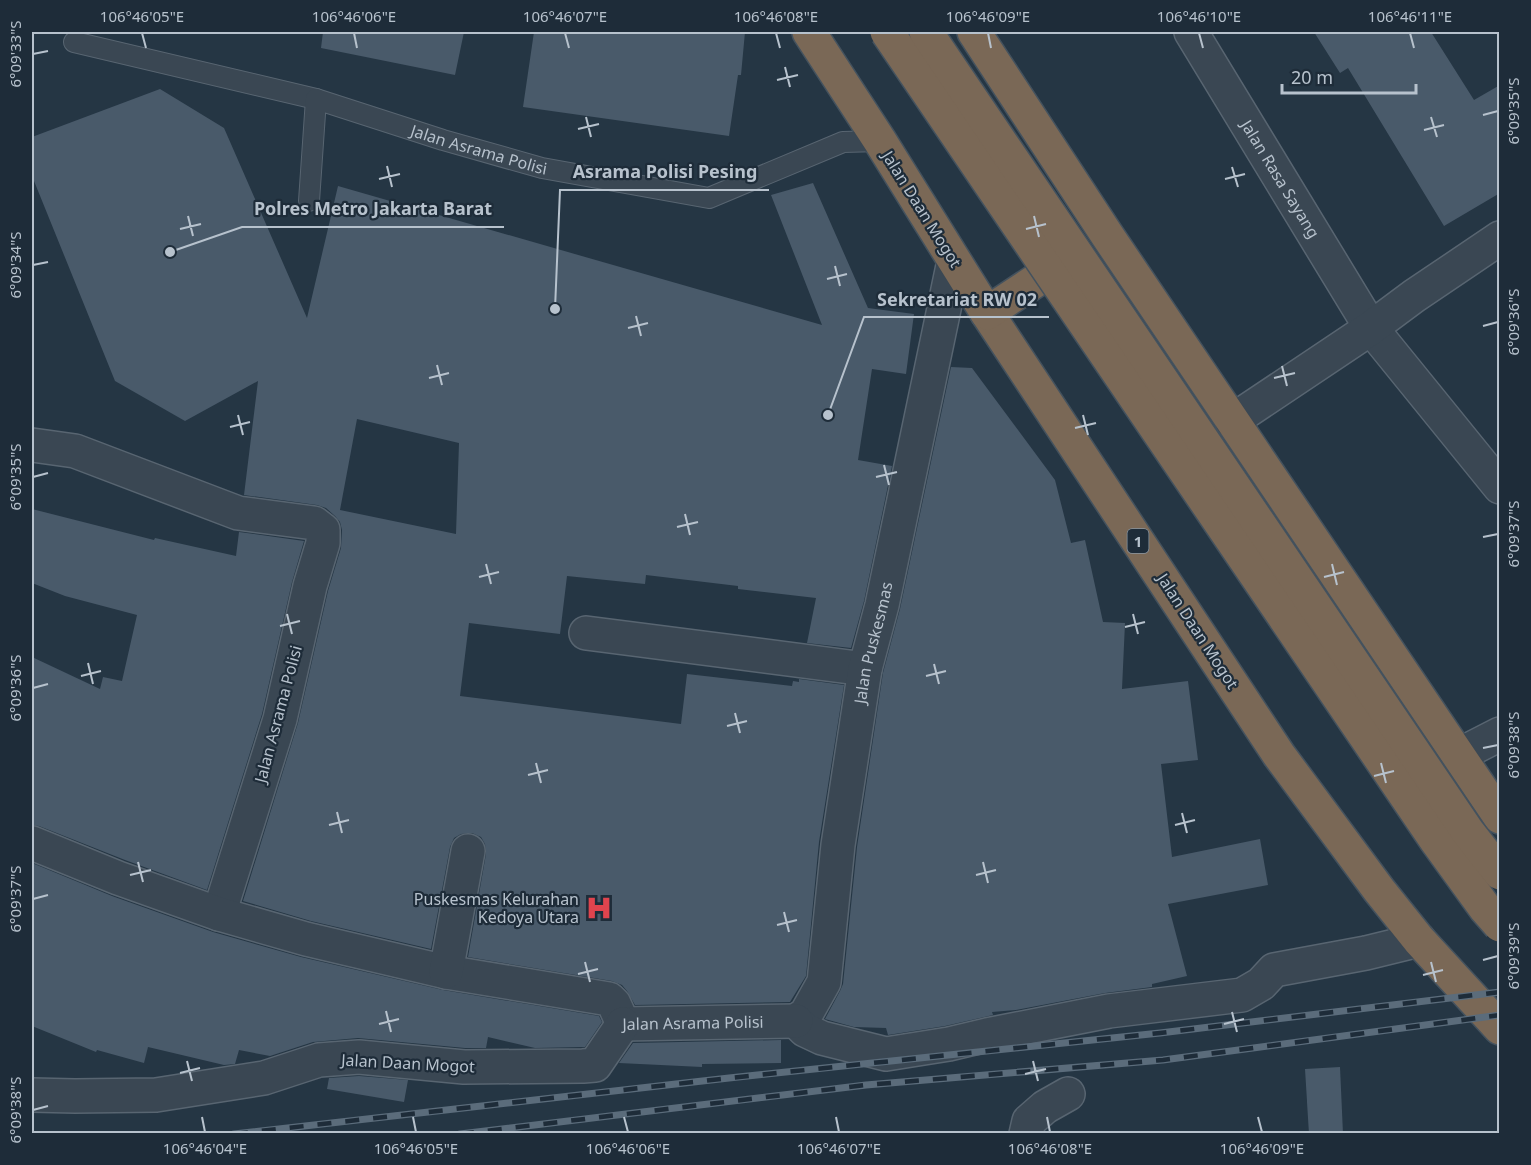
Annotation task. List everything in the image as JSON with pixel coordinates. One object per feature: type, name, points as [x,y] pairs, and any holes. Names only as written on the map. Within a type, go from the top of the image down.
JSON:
[{"type":"highway","name":"Jalan Daan Mogot","points":[[809,32],[987,313],[1279,755],[1419,940],[1500,1028]]},
{"type":"highway","points":[[887,32],[1435,839],[1500,925]]},
{"type":"highway","points":[[926,32],[1468,832],[1500,873]]},
{"type":"highway","points":[[974,32],[1107,235],[1500,817]]},
{"type":"highway","points":[[987,313],[1107,235]]},
{"type":"street","name":"Jalan Rasa Sayang","points":[[1191,32],[1371,328],[1500,487]]},
{"type":"street","points":[[1232,421],[1500,238]]},
{"type":"street","name":"Jalan Puskesmas","points":[[796,1021],[806,1014],[824,982],[838,845],[865,669],[882,605],[954,261]]},
{"type":"street","name":"Jalan Asrama Polisi","points":[[32,445],[75,452],[238,513],[315,523],[323,530],[322,543],[280,719],[219,914]]},
{"type":"street","points":[[586,633],[865,669]]},
{"type":"street","points":[[1459,755],[1500,734]]},
{"type":"street","name":"Jalan Asrama Polisi","points":[[32,843],[118,878],[219,914],[306,939],[446,972],[609,999],[614,1004],[623,1024],[796,1021]]},
{"type":"street","points":[[446,972],[468,851]]},
{"type":"street","points":[[796,1021],[805,1030],[822,1038],[886,1054],[949,1044],[1109,1011],[1242,995],[1261,984],[1274,970],[1366,953],[1419,940]]},
{"type":"street","name":"Jalan Daan Mogot","points":[[32,1095],[156,1095],[264,1078],[319,1060],[359,1057],[464,1067],[595,1065],[623,1024]]},
{"type":"street","points":[[1026,1134],[1029,1121],[1045,1107],[1068,1094]]},
{"type":"lane","name":"Jalan Asrama Polisi","points":[[74,42],[316,99],[443,140],[542,168],[709,198],[843,142],[880,141]]},
{"type":"lane","points":[[309,201],[316,99]]},
{"type":"building","points":[[323,32],[464,32],[455,75],[321,48]]},
{"type":"building","points":[[534,32],[745,32],[741,75],[738,75],[729,136],[523,107]]},
{"type":"building","points":[[1314,32],[1431,32],[1474,100],[1500,85],[1500,193],[1444,226],[1348,68],[1340,73]]},
{"type":"building","points":[[160,89],[224,128],[307,318],[338,186],[822,325],[771,195],[813,183],[868,308],[914,314],[906,374],[872,369],[858,460],[892,466],[864,601],[851,648],[807,643],[816,598],[646,575],[645,584],[567,576],[560,634],[469,623],[460,696],[681,724],[687,674],[792,686],[793,681],[799,682],[799,679],[844,685],[819,842],[806,976],[790,1002],[635,1005],[622,985],[612,981],[468,957],[486,854],[485,844],[481,837],[472,833],[461,834],[454,838],[450,847],[431,949],[311,921],[243,901],[298,723],[328,591],[341,548],[340,522],[326,508],[317,505],[244,495],[258,381],[185,421],[115,381],[32,176],[32,137]],"holes":[[[357,419],[459,443],[456,534],[340,510]]]},
{"type":"building","points":[[951,367],[972,368],[1055,480],[1071,543],[1085,540],[1103,622],[1125,623],[1122,689],[1188,681],[1198,760],[1161,764],[1172,857],[1260,839],[1268,885],[1168,904],[1187,976],[1152,984],[1152,987],[992,1012],[993,1015],[945,1026],[888,1035],[886,1028],[854,1027],[825,1019],[843,984],[857,847],[883,673],[900,609]]},
{"type":"building","points":[[32,509],[154,540],[155,538],[236,556],[239,532],[304,541],[292,582],[262,714],[207,890],[32,825],[32,657],[100,689],[103,677],[122,681],[137,615],[65,596],[32,583]]},
{"type":"building","points":[[32,863],[112,896],[213,932],[301,957],[443,990],[599,1016],[602,1022],[585,1047],[535,1048],[488,1037],[486,1048],[358,1038],[313,1042],[270,1056],[239,1050],[235,1064],[224,1065],[148,1047],[144,1063],[97,1050],[96,1052],[32,1026]]},
{"type":"building","points":[[781,1040],[781,1063],[702,1064],[702,1067],[619,1063],[633,1043]]},
{"type":"building","points":[[1340,1067],[1343,1134],[1309,1134],[1305,1069]]},
{"type":"building","points":[[359,1076],[408,1080],[404,1102],[327,1089],[329,1078]]},
{"type":"railway","points":[[234,1134],[729,1078],[1160,1033],[1500,992]]},
{"type":"railway","points":[[460,1134],[866,1085],[1163,1060],[1500,1015]]},
{"type":"place","name":"Polres Metro Jakarta Barat","points":[[170,252]]},
{"type":"place","name":"Asrama Polisi Pesing","points":[[555,309]]},
{"type":"place","name":"Sekretariat RW 02","points":[[828,415]]},
{"type":"place","name":"Puskesmas Kelurahan Kedoya Utara","points":[[599,908]]}]
